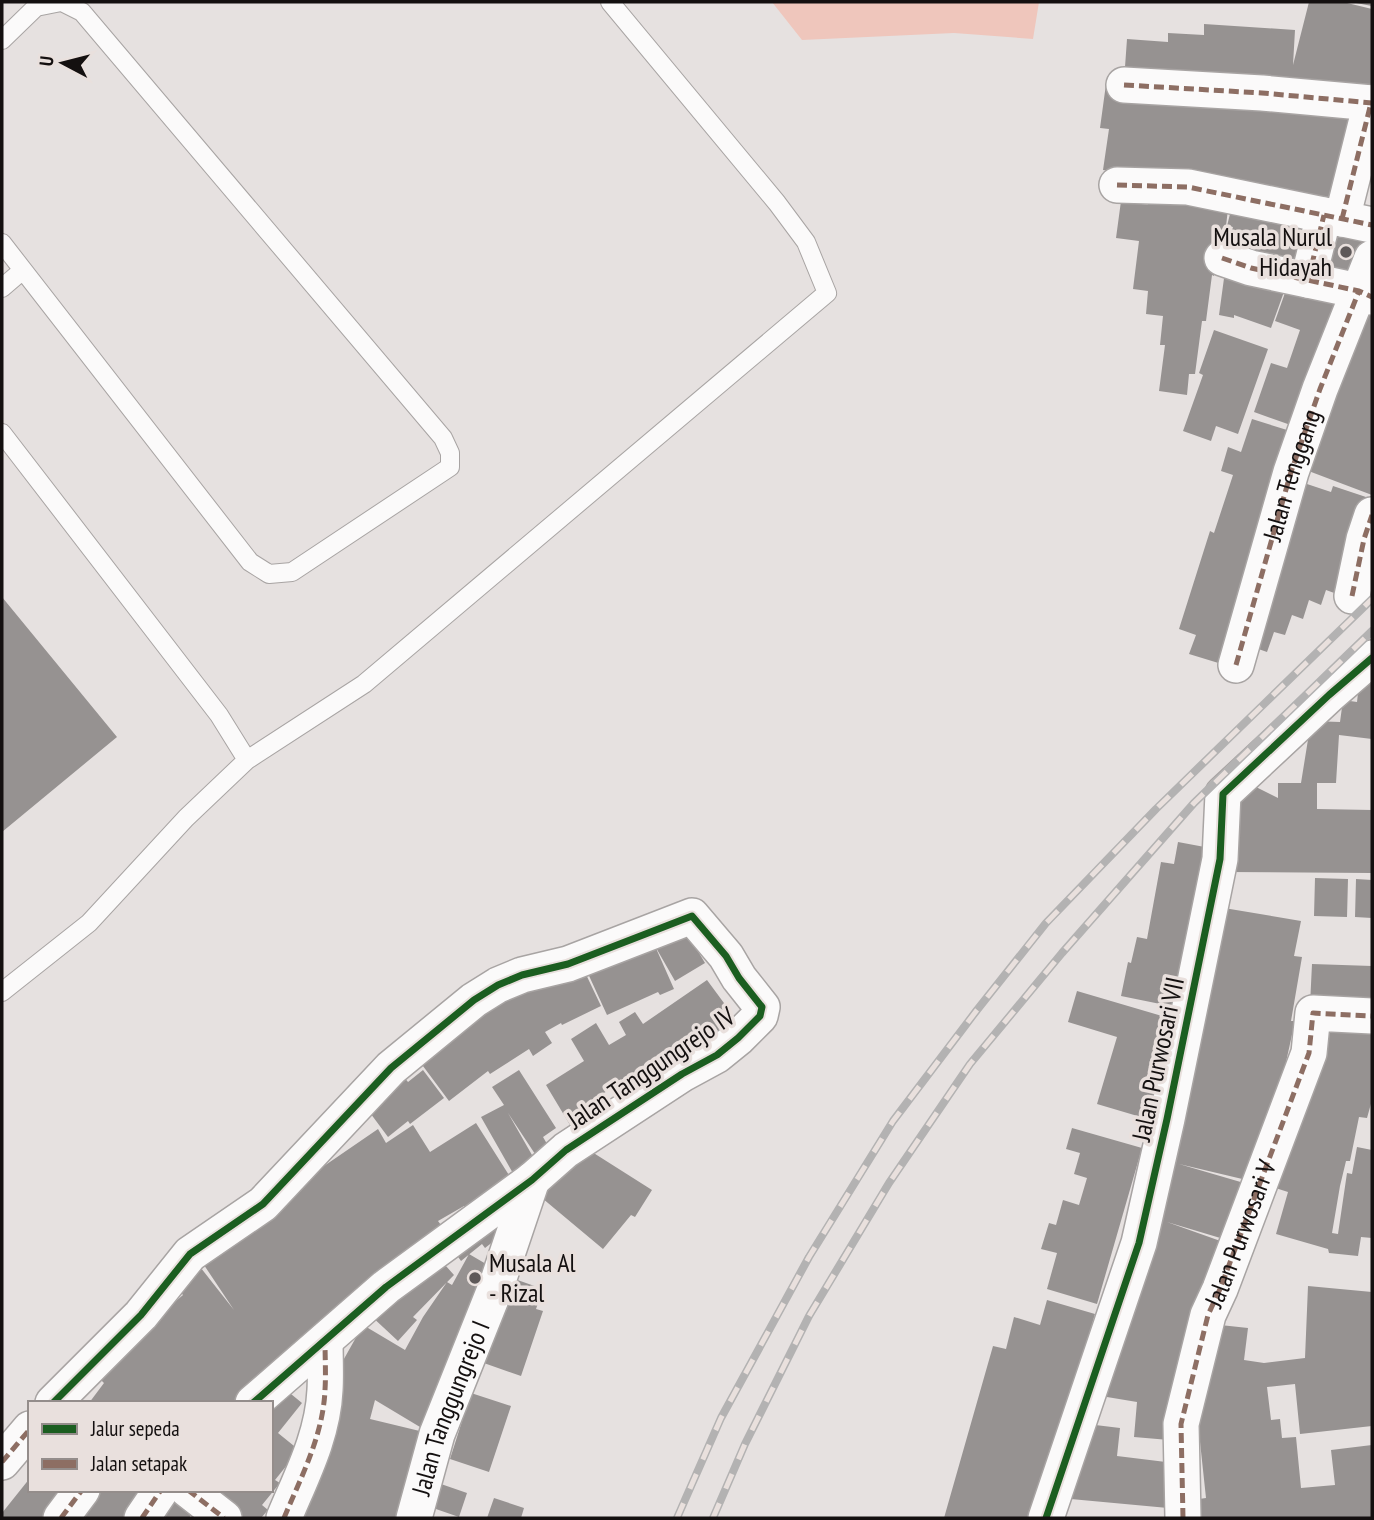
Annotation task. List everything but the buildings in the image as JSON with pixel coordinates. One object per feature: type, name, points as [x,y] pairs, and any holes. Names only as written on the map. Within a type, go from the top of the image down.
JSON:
[{"type":"street","points":[[1124,85],[1371,103],[1346,220],[1308,280]]},
{"type":"street","points":[[1117,185],[1188,187],[1346,220]]},
{"type":"street","points":[[1222,258],[1251,268],[1366,294]]},
{"type":"street","name":"Jalan Tenggang","points":[[1236,665],[1291,472],[1320,389],[1366,294],[1372,258]]},
{"type":"street","points":[[1352,596],[1364,538],[1372,515]]},
{"type":"street","name":"Jalan Purwosari VII","points":[[1046,1518],[1139,1243],[1220,859],[1223,793],[1372,658]]},
{"type":"street","name":"Jalan Tanggungrejo IV","points":[[55,1401],[141,1315],[190,1254],[263,1204],[391,1068],[474,1000],[498,985],[522,975],[568,964],[692,916],[726,956],[761,1007],[760,1016],[717,1055],[682,1074],[566,1150],[532,1181],[386,1287],[255,1401]]},
{"type":"street","name":"Jalan Purwosari V","points":[[1183,1518],[1181,1424],[1197,1354],[1208,1314],[1225,1276],[1309,1053],[1313,1013],[1372,1016]]},
{"type":"street","name":"Jalan Tanggungrejo I","points":[[414,1518],[438,1434],[497,1284],[532,1181]]},
{"type":"street","points":[[284,1518],[311,1457],[325,1392],[325,1341]]},
{"type":"street","points":[[2,1462],[28,1431]]},
{"type":"street","points":[[61,1518],[80,1492]]},
{"type":"street","points":[[142,1518],[161,1492]]},
{"type":"lane","points":[[2,40],[36,7],[61,2],[82,12],[443,438],[450,453],[450,467],[292,572],[269,574],[250,562],[2,243]]},
{"type":"lane","points":[[2,992],[89,923],[186,818],[247,760],[364,684],[827,293],[806,242],[778,203],[610,2]]},
{"type":"lane","points":[[2,288],[23,270]]},
{"type":"lane","points":[[2,433],[219,715],[247,760]]},
{"type":"shaded area","points":[[772,2],[1039,2],[1033,39],[954,33],[802,40]]},
{"type":"railway","points":[[677,1518],[721,1418],[809,1257],[893,1121],[1046,923],[1156,809],[1372,599]]},
{"type":"railway","points":[[713,1518],[745,1444],[809,1316],[889,1183],[970,1064],[1062,953],[1194,803],[1372,631]]},
{"type":"marked path","points":[[1124,85],[1372,103]]},
{"type":"marked path","points":[[1342,219],[1371,103]]},
{"type":"marked path","points":[[1117,185],[1188,187],[1372,225]]},
{"type":"marked path","points":[[1308,280],[1324,215]]},
{"type":"marked path","points":[[1222,258],[1251,268],[1359,291],[1372,297]]},
{"type":"marked path","points":[[1236,665],[1291,472],[1359,291]]},
{"type":"marked path","points":[[1352,596],[1372,515]]},
{"type":"marked path","points":[[1183,1518],[1181,1424],[1208,1315],[1309,1053],[1313,1013],[1372,1016]]},
{"type":"marked path","points":[[284,1518],[310,1456],[320,1424],[325,1390],[325,1341]]},
{"type":"marked path","points":[[2,1462],[28,1431]]},
{"type":"marked path","points":[[61,1518],[80,1492]]},
{"type":"marked path","points":[[142,1518],[160,1492]]},
{"type":"marked path","points":[[191,1492],[224,1518]]},
{"type":"cycle path","points":[[1046,1518],[1139,1243],[1220,859],[1223,794],[1372,658]]},
{"type":"cycle path","points":[[55,1401],[141,1315],[190,1254],[263,1204],[391,1068],[474,1000],[498,985],[522,975],[568,964],[692,916],[726,956],[762,1007],[760,1016],[717,1055],[682,1074],[566,1150],[532,1180],[386,1287],[255,1401]]},
{"type":"place","name":"Musala Nurul Hidayah","points":[[1346,252]]},
{"type":"place","name":"Musala Al - Rizal","points":[[475,1278]]}]
